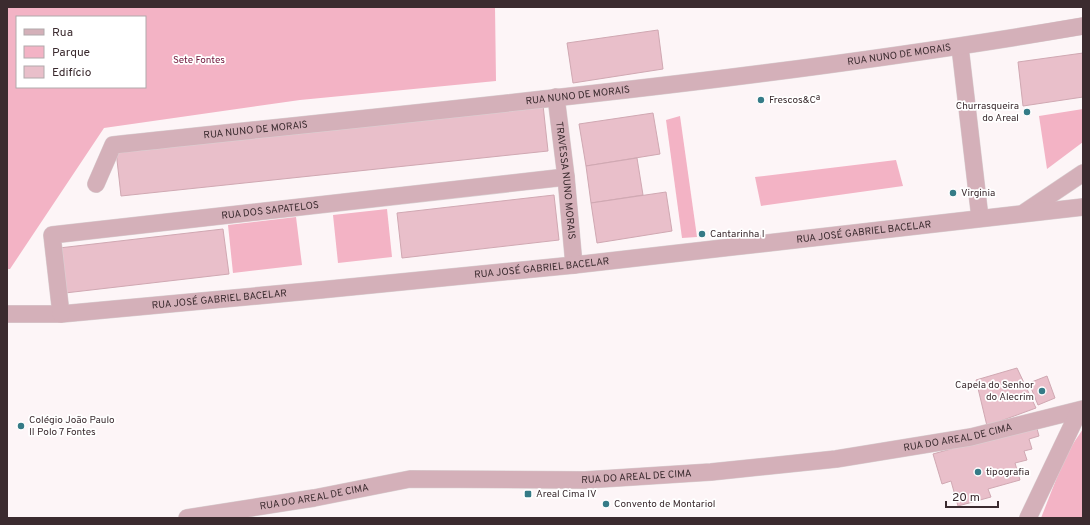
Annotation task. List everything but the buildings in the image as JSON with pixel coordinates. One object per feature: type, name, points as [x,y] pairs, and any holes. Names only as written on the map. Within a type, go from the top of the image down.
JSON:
[{"type":"street","name":"RUA NUNO DE MORAIS","points":[[96,184],[114,145],[685,84],[960,47],[1083,26]]},
{"type":"street","points":[[960,47],[980,218]]},
{"type":"street","name":"TRAVESSA NUNO MORAIS","points":[[556,97],[566,177],[574,265]]},
{"type":"street","name":"RUA JOSÉ GABRIEL BACELAR","points":[[1022,214],[1083,173]]},
{"type":"street","name":"RUA DOS SAPATELOS","points":[[61,314],[52,235],[566,177]]},
{"type":"street","name":"RUA JOSÉ GABRIEL BACELAR","points":[[7,314],[61,314],[574,265],[1083,207]]},
{"type":"street","points":[[1028,518],[1081,410]]},
{"type":"street","name":"RUA DO AREAL DE CIMA","points":[[187,518],[314,498],[410,479],[585,480],[711,472],[836,459],[971,437],[1081,410]]},
{"type":"green space","name":"Sete Fontes","points":[[7,7],[495,7],[496,81],[300,100],[104,128],[10,269],[7,269]]},
{"type":"green space","points":[[1083,109],[1083,142],[1047,169],[1039,116]]},
{"type":"green space","points":[[680,116],[697,237],[682,238],[666,120]]},
{"type":"green space","points":[[896,160],[903,186],[761,206],[755,177]]},
{"type":"green space","points":[[387,209],[392,257],[338,263],[333,215]]},
{"type":"green space","points":[[296,217],[302,265],[233,273],[228,225]]},
{"type":"green space","points":[[1083,429],[1083,518],[1041,518],[1066,454]]},
{"type":"place","name":"Frescos&Cª","points":[[761,100]]},
{"type":"place","name":"Churrasqueira do Areal","points":[[1027,112]]},
{"type":"place","name":"Virginia","points":[[953,193]]},
{"type":"place","name":"Cantarinha I","points":[[702,234]]},
{"type":"place","name":"Capela do Senhor do Alecrim","points":[[1042,391]]},
{"type":"place","name":"Colégio João Paulo II Polo 7 Fontes","points":[[21,426]]},
{"type":"place","name":"tipografia","points":[[978,472]]},
{"type":"place","name":"Areal Cima IV","points":[[528,494]]},
{"type":"place","name":"Convento de Montariol","points":[[606,504]]}]
